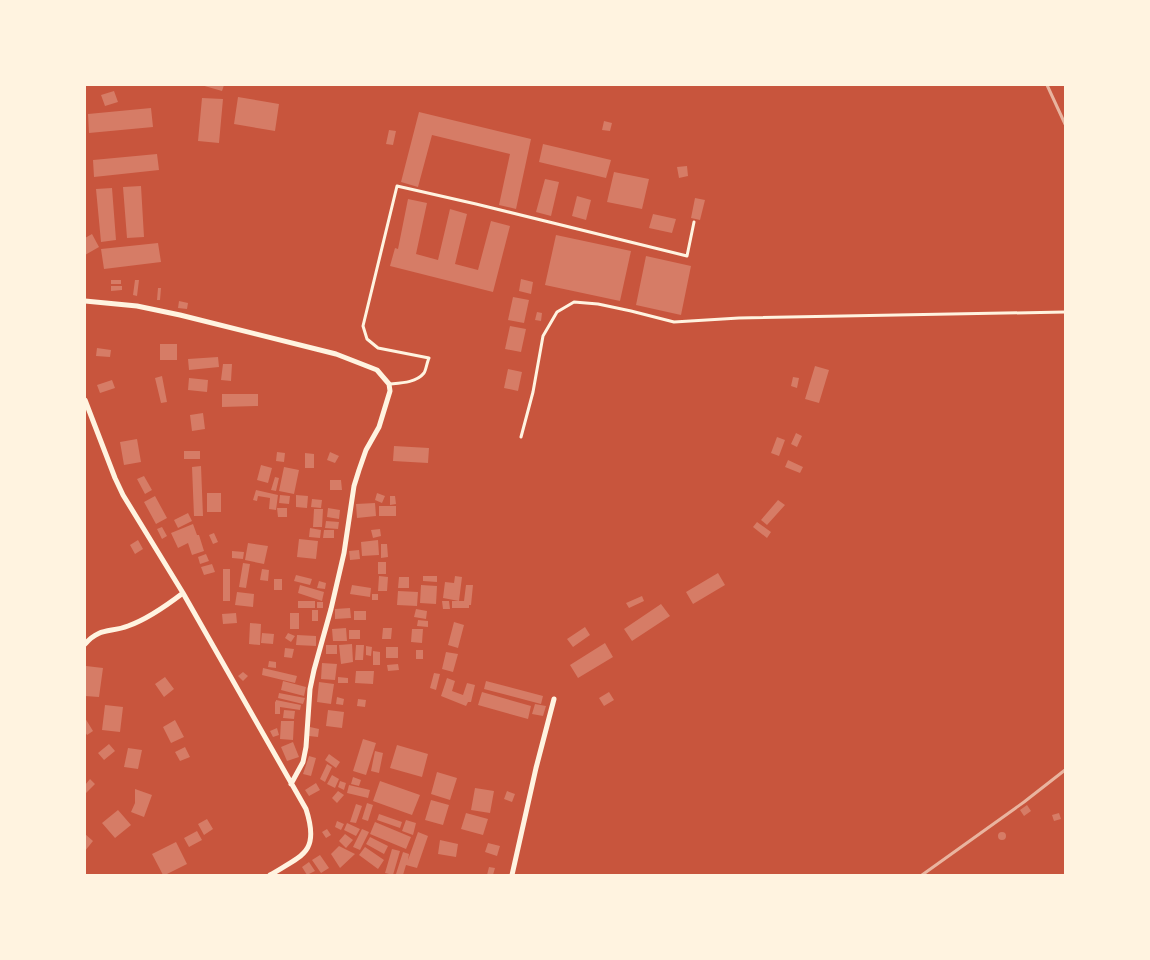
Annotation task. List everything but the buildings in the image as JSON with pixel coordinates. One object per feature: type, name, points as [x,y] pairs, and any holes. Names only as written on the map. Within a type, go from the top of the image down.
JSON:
[{"type":"street","points":[[85,301],[137,306],[180,315],[336,354],[377,370],[389,384],[390,391],[379,427],[366,450],[354,486],[344,553],[310,689],[306,748],[303,762],[292,784]]},
{"type":"street","points":[[85,400],[123,494],[183,593],[306,809],[310,821],[311,836],[309,847],[303,856],[270,875]]},
{"type":"street","points":[[85,644],[92,636],[103,631],[128,626],[164,608],[183,593]]},
{"type":"street","points":[[512,875],[554,699]]},
{"type":"lane","points":[[389,384],[405,383],[417,378],[424,373],[429,358],[378,348],[367,339],[363,326],[397,186],[687,256],[694,222]]},
{"type":"lane","points":[[521,437],[533,392],[543,336],[557,312],[574,302],[598,304],[674,322],[739,318],[1065,312]]},
{"type":"railway","points":[[1047,85],[1065,124]]},
{"type":"railway","points":[[922,875],[1024,802],[1065,770]]}]
